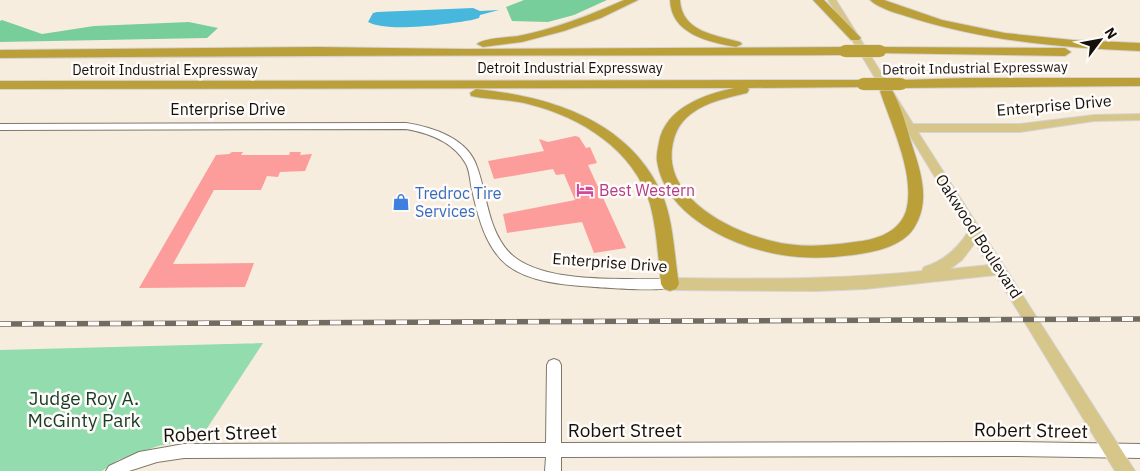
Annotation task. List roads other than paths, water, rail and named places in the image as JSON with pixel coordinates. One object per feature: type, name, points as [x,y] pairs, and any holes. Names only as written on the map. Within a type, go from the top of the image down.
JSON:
[{"type":"highway","points":[[317,52],[465,46],[510,41],[584,22],[633,0]]},
{"type":"highway","points":[[675,0],[674,7],[678,16],[698,33],[718,40],[775,51]]},
{"type":"highway","points":[[818,0],[855,38]]},
{"type":"highway","points":[[875,0],[924,18],[996,34],[1054,42],[1140,47]]},
{"type":"highway","name":"Detroit Industrial Expressway","points":[[0,54],[775,51],[1140,53]]},
{"type":"highway","name":"Detroit Industrial Expressway","points":[[0,85],[1140,82]]},
{"type":"highway","points":[[828,84],[735,91],[696,105],[680,117],[669,130],[664,146],[664,166],[671,185],[688,204],[709,222],[743,237],[773,247],[807,252],[839,251],[867,247],[890,239],[906,227],[913,213],[917,197],[916,181],[886,90]]},
{"type":"highway","points":[[249,85],[292,89],[497,95],[544,104],[580,118],[616,142],[635,162],[646,178],[659,211],[670,284]]},
{"type":"main road","name":"Oakwood Boulevard","points":[[832,0],[886,90],[912,128],[975,232],[1126,471]]},
{"type":"main road","name":"Enterprise Drive","points":[[912,128],[1020,128],[1094,118],[1140,117]]},
{"type":"main road","points":[[894,279],[936,269],[952,261],[964,250],[975,232]]},
{"type":"main road","name":"Enterprise Drive","points":[[670,284],[816,285],[865,283],[1000,269]]},
{"type":"street","name":"Enterprise Drive","points":[[0,127],[406,126],[424,129],[452,142],[462,150],[472,165],[492,236],[500,250],[515,264],[536,274],[558,279],[670,284]]},
{"type":"street","points":[[554,365],[554,471]]},
{"type":"street","name":"Robert Street","points":[[114,471],[139,460],[160,454],[184,451],[1010,449],[1140,451]]},
{"type":"water","points":[[473,8],[480,11],[499,10],[480,15],[479,18],[472,20],[434,25],[389,27],[368,22],[373,13],[377,12]]},
{"type":"railway","points":[[0,324],[1140,319]]},
{"type":"place","name":"Best Western","points":[[585,190]]},
{"type":"place","name":"Tredroc Tire Services","points":[[401,202]]},
{"type":"park label","name":"Judge Roy A. McGinty Park","points":[[84,409]]}]
